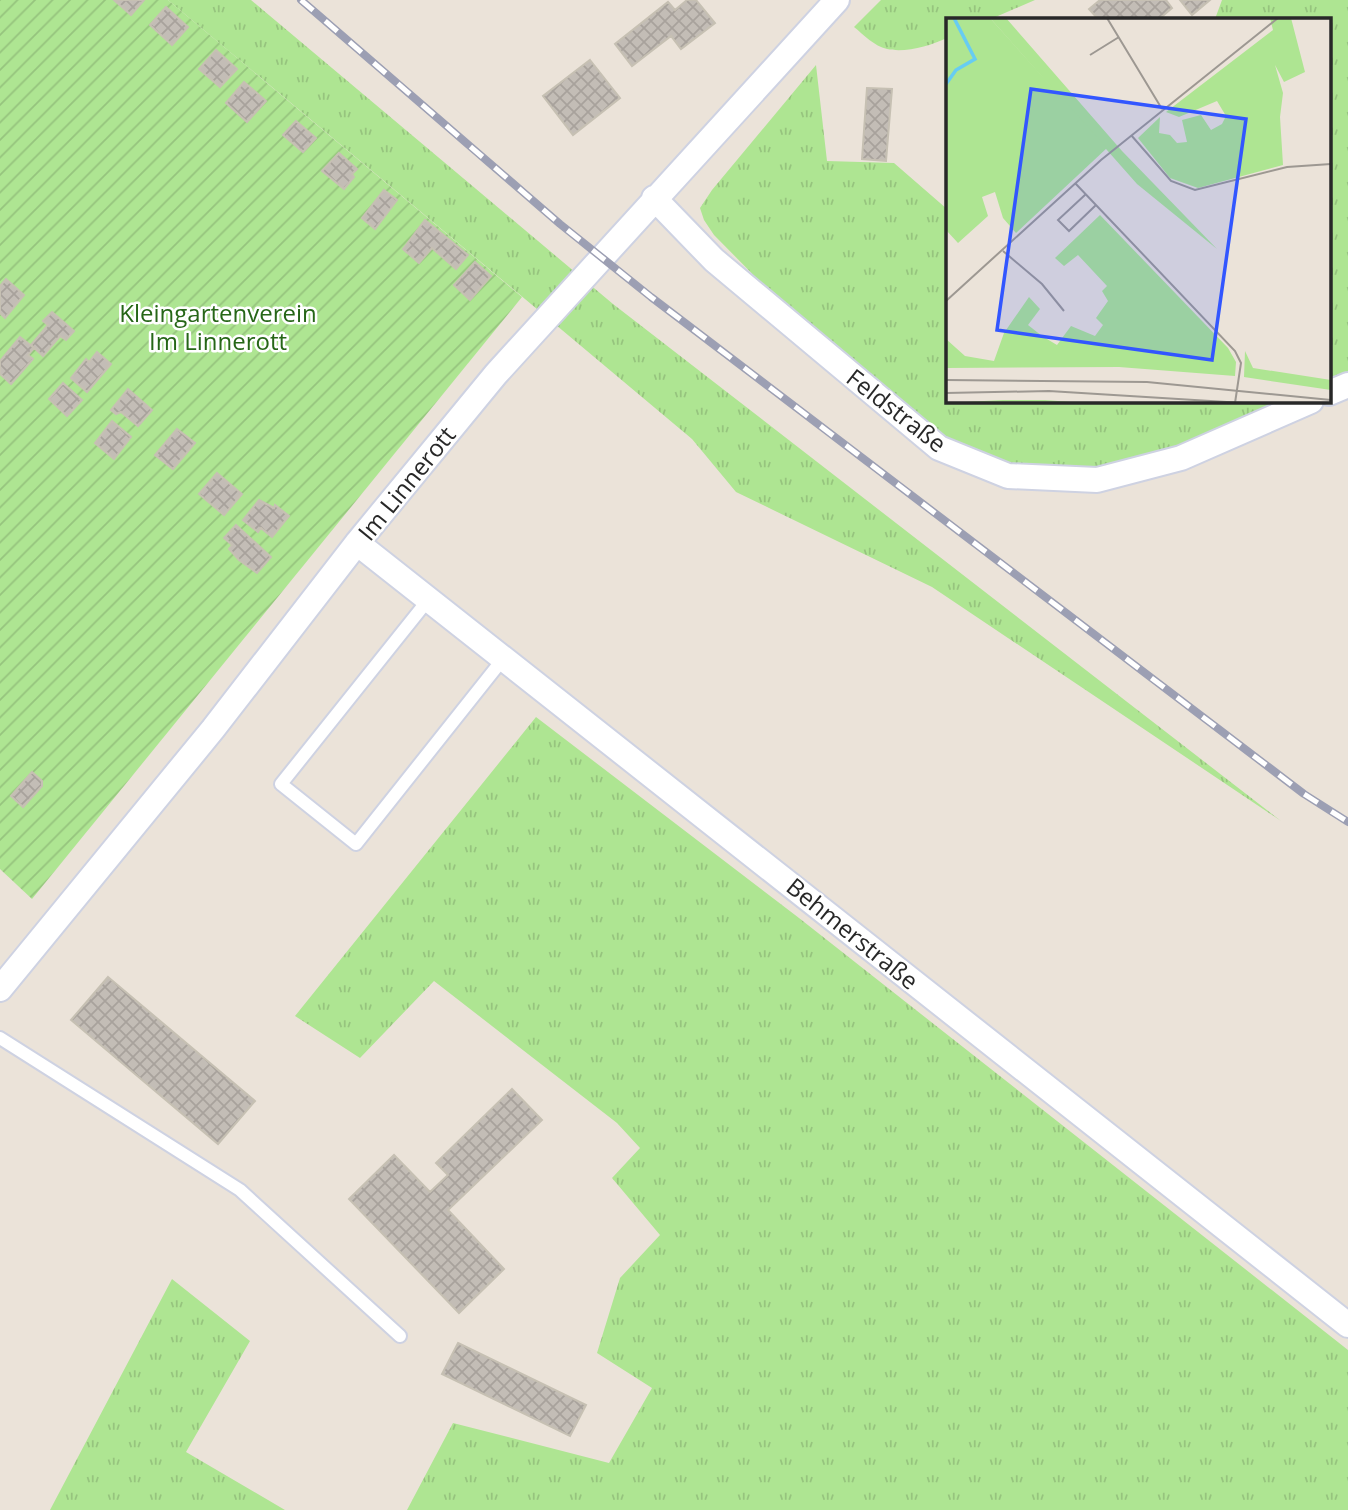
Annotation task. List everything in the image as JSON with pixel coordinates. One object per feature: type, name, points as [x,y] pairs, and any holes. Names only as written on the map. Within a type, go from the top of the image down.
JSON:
[{"type":"street","name":"Im Linnerott","points":[[0,989],[213,729],[357,543],[496,374],[827,4]]},
{"type":"street","name":"Feldstraße","points":[[654,198],[714,260],[939,448],[1008,476],[1097,480],[1181,458],[1309,402]]},
{"type":"street","points":[[1330,393],[1348,385]]},
{"type":"street","name":"Behmerstraße","points":[[357,543],[1348,1325]]},
{"type":"lane","points":[[428,600],[281,784],[356,844],[503,659]]},
{"type":"lane","points":[[0,1038],[240,1190],[400,1336]]},
{"type":"green space","name":"Kleingartenverein Im Linnerott","points":[[0,0],[168,0],[522,297],[32,899],[0,869]]},
{"type":"green space","points":[[168,0],[251,0],[613,304],[1281,821],[932,587],[736,492],[692,439]]},
{"type":"green space","points":[[881,0],[1035,0],[993,18],[946,18],[946,38],[909,49],[887,49],[869,40],[854,27]]},
{"type":"green space","points":[[1222,0],[1348,0],[1348,376],[1330,385],[1330,18],[1215,18]]},
{"type":"green space","points":[[816,65],[827,161],[894,163],[946,208],[946,402],[1290,402],[1167,454],[1112,466],[1073,469],[1007,466],[932,430],[794,316],[714,235],[704,220],[700,208]]},
{"type":"green space","points":[[536,717],[799,918],[1348,1350],[1348,1510],[407,1510],[453,1423],[609,1463],[652,1388],[597,1353],[620,1278],[660,1235],[612,1178],[640,1148],[617,1123],[434,981],[360,1058],[295,1016]]},
{"type":"green space","points":[[172,1279],[250,1341],[186,1452],[285,1510],[50,1510]]},
{"type":"building","points":[[114,0],[144,0],[131,15]]},
{"type":"building","points":[[687,0],[696,0],[715,23],[681,49],[671,36],[632,66],[615,44],[668,2],[675,10]]},
{"type":"building","points":[[1100,0],[1166,0],[1172,8],[1160,18],[1097,18],[1089,9]]},
{"type":"building","points":[[1180,0],[1210,0],[1192,15]]},
{"type":"building","points":[[166,7],[188,27],[172,45],[150,25]]},
{"type":"building","points":[[216,50],[237,69],[220,87],[199,69]]},
{"type":"building","points":[[590,60],[620,98],[573,135],[543,96]]},
{"type":"building","points":[[244,82],[266,101],[247,122],[226,103]]},
{"type":"building","points":[[867,88],[892,89],[886,161],[862,159]]},
{"type":"building","points":[[296,121],[316,138],[303,152],[283,135]]},
{"type":"building","points":[[339,153],[357,169],[344,189],[322,171]]},
{"type":"building","points":[[384,190],[397,200],[375,229],[362,218]]},
{"type":"building","points":[[425,220],[468,255],[456,269],[432,248],[419,263],[403,249]]},
{"type":"building","points":[[475,262],[491,276],[470,300],[454,285]]},
{"type":"building","points":[[6,279],[24,295],[5,318],[0,313],[0,286]]},
{"type":"building","points":[[52,312],[74,331],[66,340],[60,336],[43,356],[31,345],[48,325],[43,321]]},
{"type":"building","points":[[20,337],[34,348],[28,355],[33,359],[11,384],[0,374],[0,361]]},
{"type":"building","points":[[97,352],[111,364],[87,392],[71,378],[86,359],[89,362]]},
{"type":"building","points":[[63,383],[82,400],[67,416],[49,399]]},
{"type":"building","points":[[128,389],[152,410],[138,426],[121,412],[116,414],[111,410]]},
{"type":"building","points":[[112,421],[131,437],[114,459],[95,443]]},
{"type":"building","points":[[177,429],[195,443],[173,469],[155,455]]},
{"type":"building","points":[[217,473],[242,494],[224,515],[199,494]]},
{"type":"building","points":[[259,500],[274,508],[275,505],[289,516],[272,537],[261,528],[258,532],[243,520]]},
{"type":"building","points":[[236,525],[271,557],[257,573],[239,560],[229,549],[232,545],[224,538]]},
{"type":"building","points":[[32,772],[42,781],[42,786],[23,807],[11,796]]},
{"type":"building","points":[[108,977],[255,1101],[218,1144],[71,1020]]},
{"type":"building","points":[[512,1089],[542,1120],[448,1210],[504,1269],[459,1313],[349,1199],[394,1155],[430,1192],[448,1175],[436,1163]]},
{"type":"building","points":[[458,1343],[586,1405],[570,1436],[442,1374]]},
{"type":"railway","points":[[301,0],[560,224],[651,297],[1304,794],[1348,822]]}]
